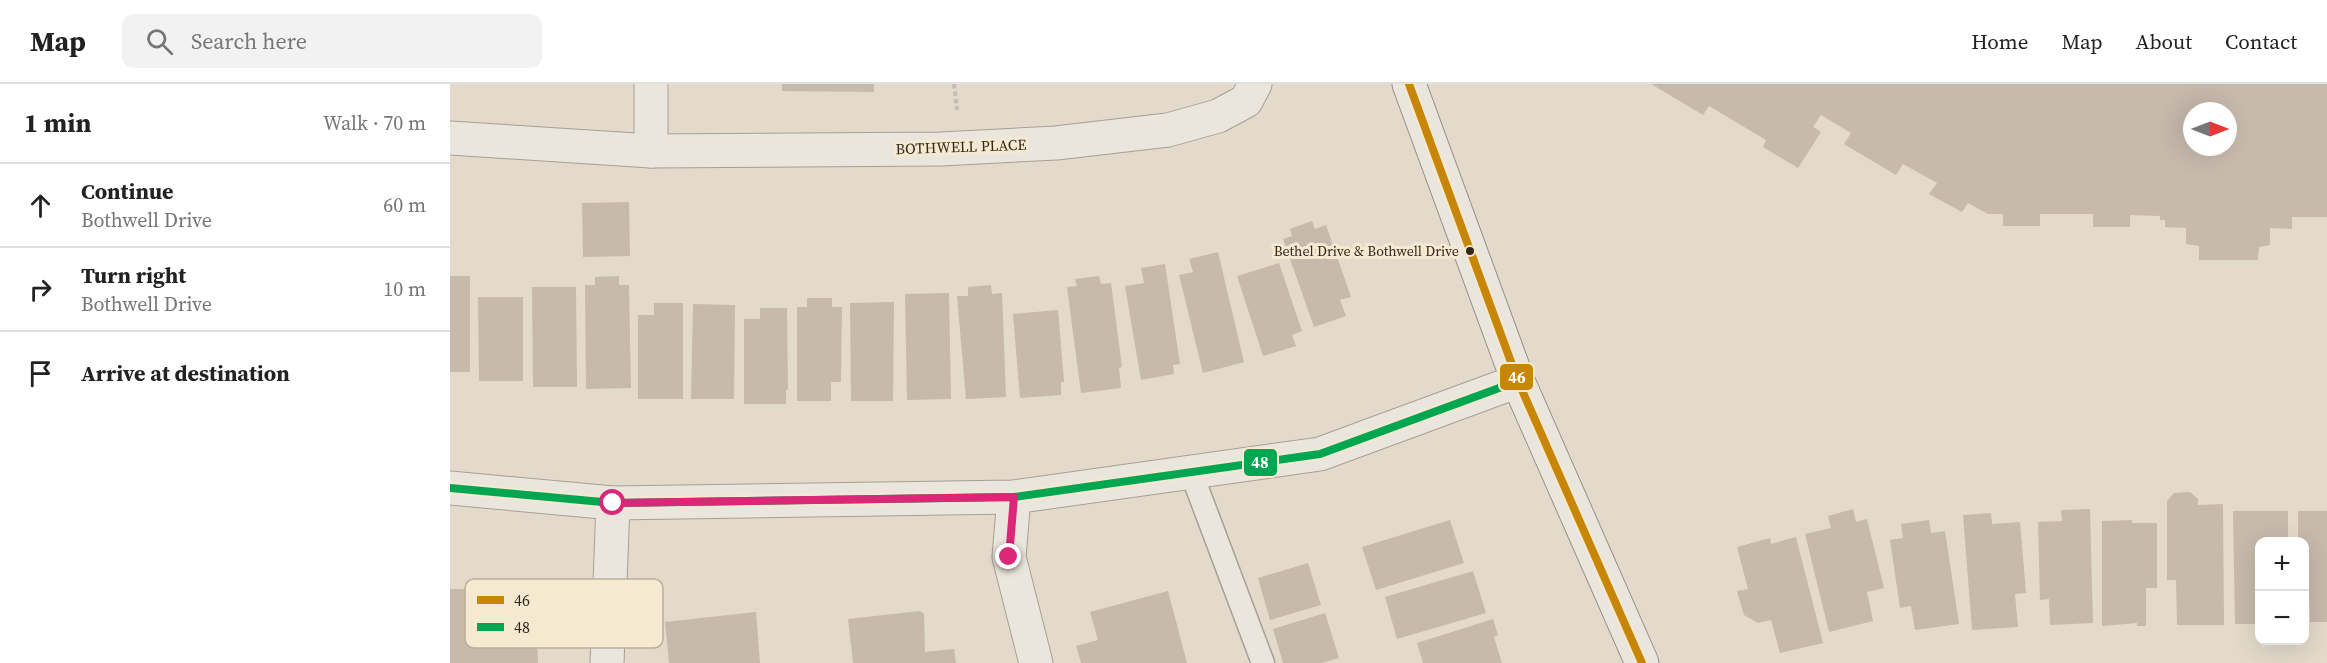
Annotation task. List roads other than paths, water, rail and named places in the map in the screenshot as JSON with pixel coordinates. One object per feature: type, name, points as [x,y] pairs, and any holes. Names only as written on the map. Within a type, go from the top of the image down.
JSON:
[{"type":"street","points":[[651,84],[651,151]]},
{"type":"street","name":"BOTHWELL PLACE","points":[[450,138],[651,151],[941,149],[1056,143],[1168,130],[1218,116],[1246,101],[1255,84]]},
{"type":"street","points":[[1409,84],[1518,381],[1642,663]]},
{"type":"street","points":[[450,488],[613,503],[1014,497],[1320,454],[1518,381]]},
{"type":"street","points":[[1014,497],[1009,557],[1036,663]]},
{"type":"street","points":[[610,579],[613,503]]},
{"type":"street","points":[[607,663],[608,648]]},
{"type":"lane","points":[[1191,472],[1263,663]]},
{"type":"place","name":"Bethel Drive & Bothwell Drive","points":[[1470,251]]}]
